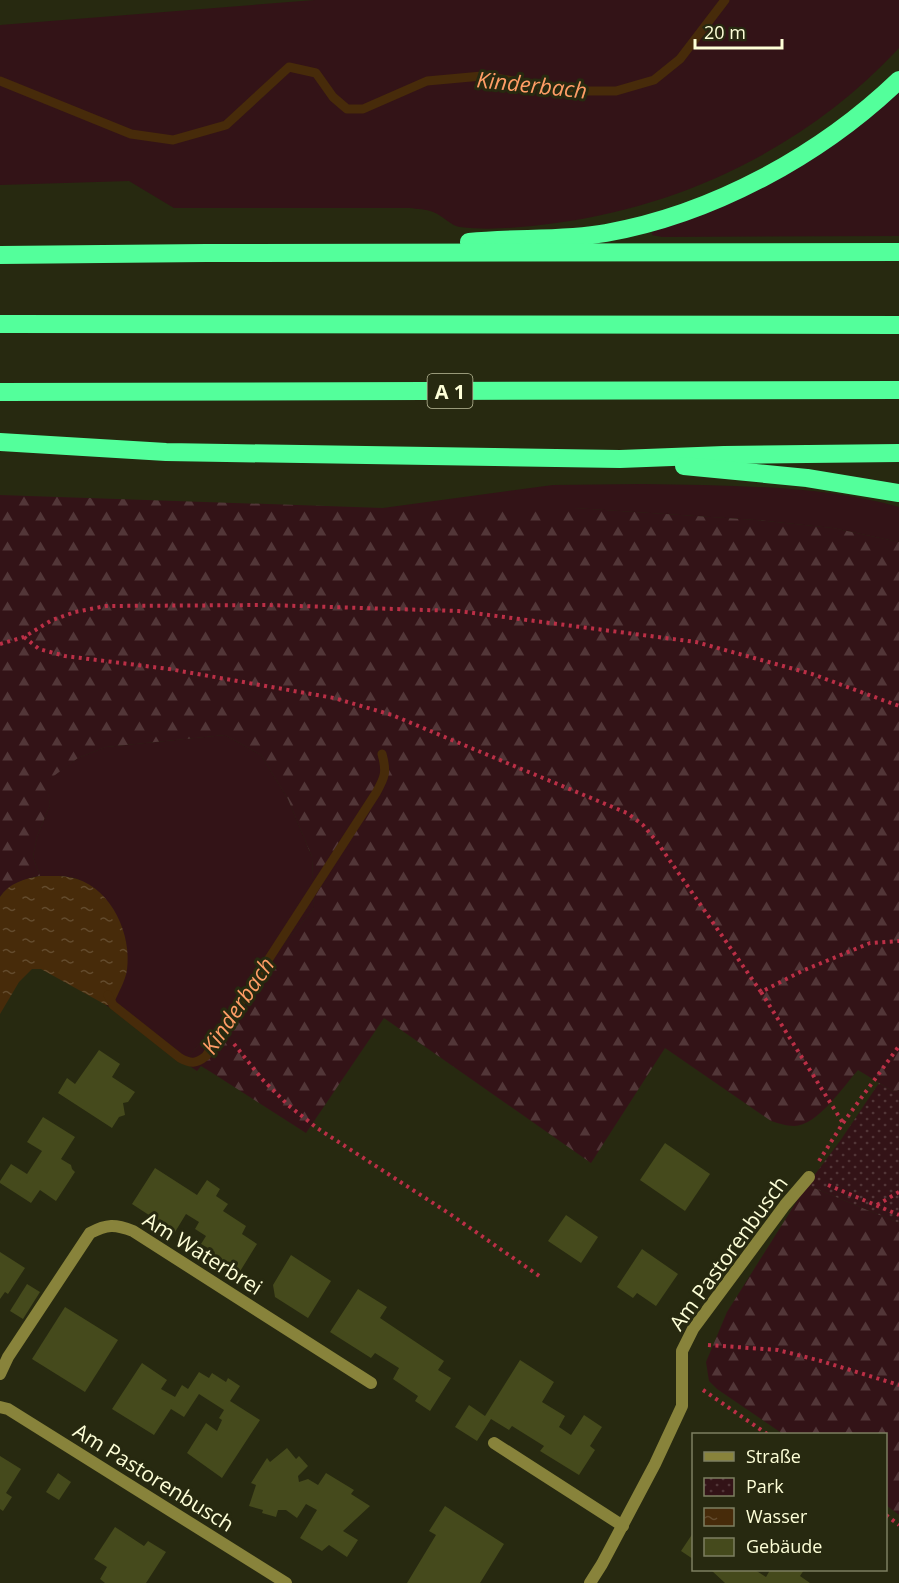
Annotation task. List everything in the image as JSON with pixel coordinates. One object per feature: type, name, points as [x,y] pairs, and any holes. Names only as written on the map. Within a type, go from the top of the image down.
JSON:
[{"type":"highway","points":[[378,252],[500,239],[563,238],[606,233],[647,223],[744,187],[789,164],[826,141],[860,115],[899,80]]},
{"type":"highway","points":[[0,255],[899,252]]},
{"type":"highway","points":[[0,324],[899,325]]},
{"type":"highway","name":"A 1","points":[[0,392],[899,390]]},
{"type":"highway","points":[[0,442],[166,452],[620,459],[899,453]]},
{"type":"highway","points":[[620,459],[807,478],[899,493]]},
{"type":"street","name":"Am Pastorenbusch","points":[[590,1583],[656,1464],[682,1406],[682,1351],[693,1329],[785,1205],[809,1177]]},
{"type":"street","name":"Am Waterbrei","points":[[0,1374],[8,1357],[90,1233],[103,1226],[120,1226],[133,1231],[371,1383]]},
{"type":"street","name":"Am Pastorenbusch","points":[[0,1407],[8,1409],[286,1583]]},
{"type":"street","points":[[494,1443],[622,1526]]},
{"type":"path","points":[[0,644],[24,637],[52,620],[75,612],[106,606],[267,605],[458,611],[696,642],[812,674],[899,706]]},
{"type":"path","points":[[24,637],[39,649],[65,656],[169,669],[334,698],[392,715],[627,813],[643,825],[657,842],[761,993],[843,1123]]},
{"type":"path","points":[[761,993],[802,971],[870,943],[899,941]]},
{"type":"path","points":[[234,1044],[262,1079],[288,1105],[317,1128],[450,1214],[542,1278]]},
{"type":"path","points":[[899,1046],[843,1123],[809,1177],[899,1215]]},
{"type":"path","points":[[876,1206],[899,1192]]},
{"type":"path","points":[[687,1342],[778,1350],[899,1386]]},
{"type":"path","points":[[682,1373],[766,1433]]},
{"type":"green space","points":[[315,0],[899,0],[899,48],[864,83],[826,114],[743,165],[652,202],[556,223],[496,229],[460,227],[433,212],[410,208],[174,208],[129,181],[0,185],[0,25]]},
{"type":"green space","points":[[899,89],[899,236],[662,237],[652,235],[652,230],[671,222]]},
{"type":"green space","points":[[642,484],[804,490],[868,499],[899,507],[899,542],[833,528],[756,520],[575,508],[383,508],[553,485]]},
{"type":"green space","points":[[0,495],[383,508],[575,508],[756,520],[833,528],[899,542],[899,1090],[894,1092],[858,1070],[812,1120],[788,1126],[771,1121],[665,1048],[591,1163],[384,1018],[306,1133],[201,1066],[197,1071],[184,1062],[314,908],[312,857],[288,799],[261,755],[225,735],[106,747],[78,758],[47,781],[50,805],[37,837],[33,857],[40,876],[18,883],[0,897]]},
{"type":"green space","points":[[225,735],[261,755],[288,799],[312,857],[314,908],[184,1062],[106,1005],[113,1004],[125,945],[123,932],[114,913],[92,888],[77,879],[63,876],[40,876],[33,857],[37,837],[50,805],[46,781],[78,758],[106,747]]},
{"type":"green space","points":[[879,1083],[894,1092],[899,1090],[899,1223],[807,1185]]},
{"type":"green space","points":[[807,1185],[899,1223],[899,1515],[887,1506],[887,1433],[782,1433],[717,1389],[709,1381],[706,1362],[727,1312]]},
{"type":"water","points":[[40,876],[77,879],[100,893],[110,903],[123,929],[128,956],[126,974],[113,1005],[106,1005],[41,969],[32,969],[19,982],[0,1014],[0,897],[17,882]]},
{"type":"building","points":[[99,1050],[120,1064],[112,1077],[135,1092],[128,1102],[123,1103],[125,1115],[119,1117],[112,1128],[58,1093],[67,1078],[75,1084]]},
{"type":"building","points":[[43,1117],[75,1137],[61,1159],[71,1165],[75,1172],[56,1201],[40,1190],[31,1203],[0,1181],[11,1164],[27,1174],[42,1151],[27,1142]]},
{"type":"building","points":[[665,1143],[710,1174],[685,1211],[640,1180]]},
{"type":"building","points":[[155,1168],[197,1195],[207,1180],[220,1189],[216,1196],[228,1204],[223,1211],[246,1226],[242,1234],[257,1244],[239,1273],[212,1256],[215,1252],[201,1244],[206,1236],[195,1229],[199,1222],[186,1214],[175,1232],[132,1204]]},
{"type":"building","points":[[566,1215],[598,1237],[581,1263],[548,1241]]},
{"type":"building","points":[[642,1249],[678,1274],[656,1306],[637,1293],[633,1298],[617,1287]]},
{"type":"building","points":[[0,1252],[25,1268],[8,1294],[5,1292],[0,1299]]},
{"type":"building","points":[[291,1255],[331,1281],[308,1318],[275,1297],[273,1285]]},
{"type":"building","points":[[27,1284],[40,1292],[23,1319],[10,1311]]},
{"type":"building","points":[[358,1289],[387,1307],[380,1318],[444,1361],[438,1370],[451,1378],[430,1411],[415,1401],[418,1396],[393,1379],[399,1368],[375,1353],[371,1358],[330,1332]]},
{"type":"building","points":[[65,1307],[118,1340],[85,1392],[32,1359]]},
{"type":"building","points":[[520,1360],[554,1382],[542,1402],[565,1416],[559,1427],[571,1435],[584,1415],[602,1427],[590,1446],[595,1450],[579,1475],[540,1451],[544,1446],[512,1426],[509,1430],[491,1419],[477,1441],[455,1427],[469,1405],[485,1416]]},
{"type":"building","points":[[142,1363],[167,1380],[161,1389],[175,1397],[182,1385],[188,1389],[199,1372],[209,1378],[212,1373],[226,1382],[228,1378],[240,1386],[230,1401],[260,1420],[222,1478],[187,1453],[206,1423],[217,1431],[222,1420],[219,1418],[224,1410],[199,1394],[184,1417],[171,1409],[154,1435],[112,1409]]},
{"type":"building","points":[[287,1448],[296,1459],[299,1456],[308,1466],[298,1476],[299,1482],[308,1479],[318,1485],[326,1473],[354,1490],[351,1494],[370,1506],[343,1531],[358,1540],[347,1557],[329,1545],[322,1551],[300,1538],[317,1510],[306,1504],[297,1518],[286,1510],[278,1510],[276,1517],[249,1506],[256,1485],[251,1483],[267,1458],[270,1462]]},
{"type":"building","points":[[0,1456],[21,1469],[6,1493],[12,1497],[3,1511],[0,1509]]},
{"type":"building","points":[[58,1473],[71,1482],[59,1500],[46,1492]]},
{"type":"building","points":[[445,1506],[504,1544],[480,1583],[407,1583],[436,1535],[429,1531]]},
{"type":"building","points":[[115,1527],[144,1546],[148,1541],[166,1552],[146,1583],[105,1583],[100,1579],[107,1567],[94,1559]]},
{"type":"building","points":[[692,1534],[692,1558],[681,1551]]},
{"type":"building","points":[[712,1571],[757,1571],[766,1577],[769,1571],[803,1571],[800,1576],[810,1583],[725,1583]]},
{"type":"waterway","name":"Kinderbach","points":[[0,81],[131,134],[173,140],[226,125],[289,67],[316,73],[333,97],[347,109],[363,109],[427,81],[482,76],[578,91],[616,91],[654,80],[680,59],[725,0]]},
{"type":"waterway","name":"Kinderbach","points":[[108,995],[113,1005],[180,1058],[193,1062],[206,1056],[376,793],[384,774],[382,754]]}]
